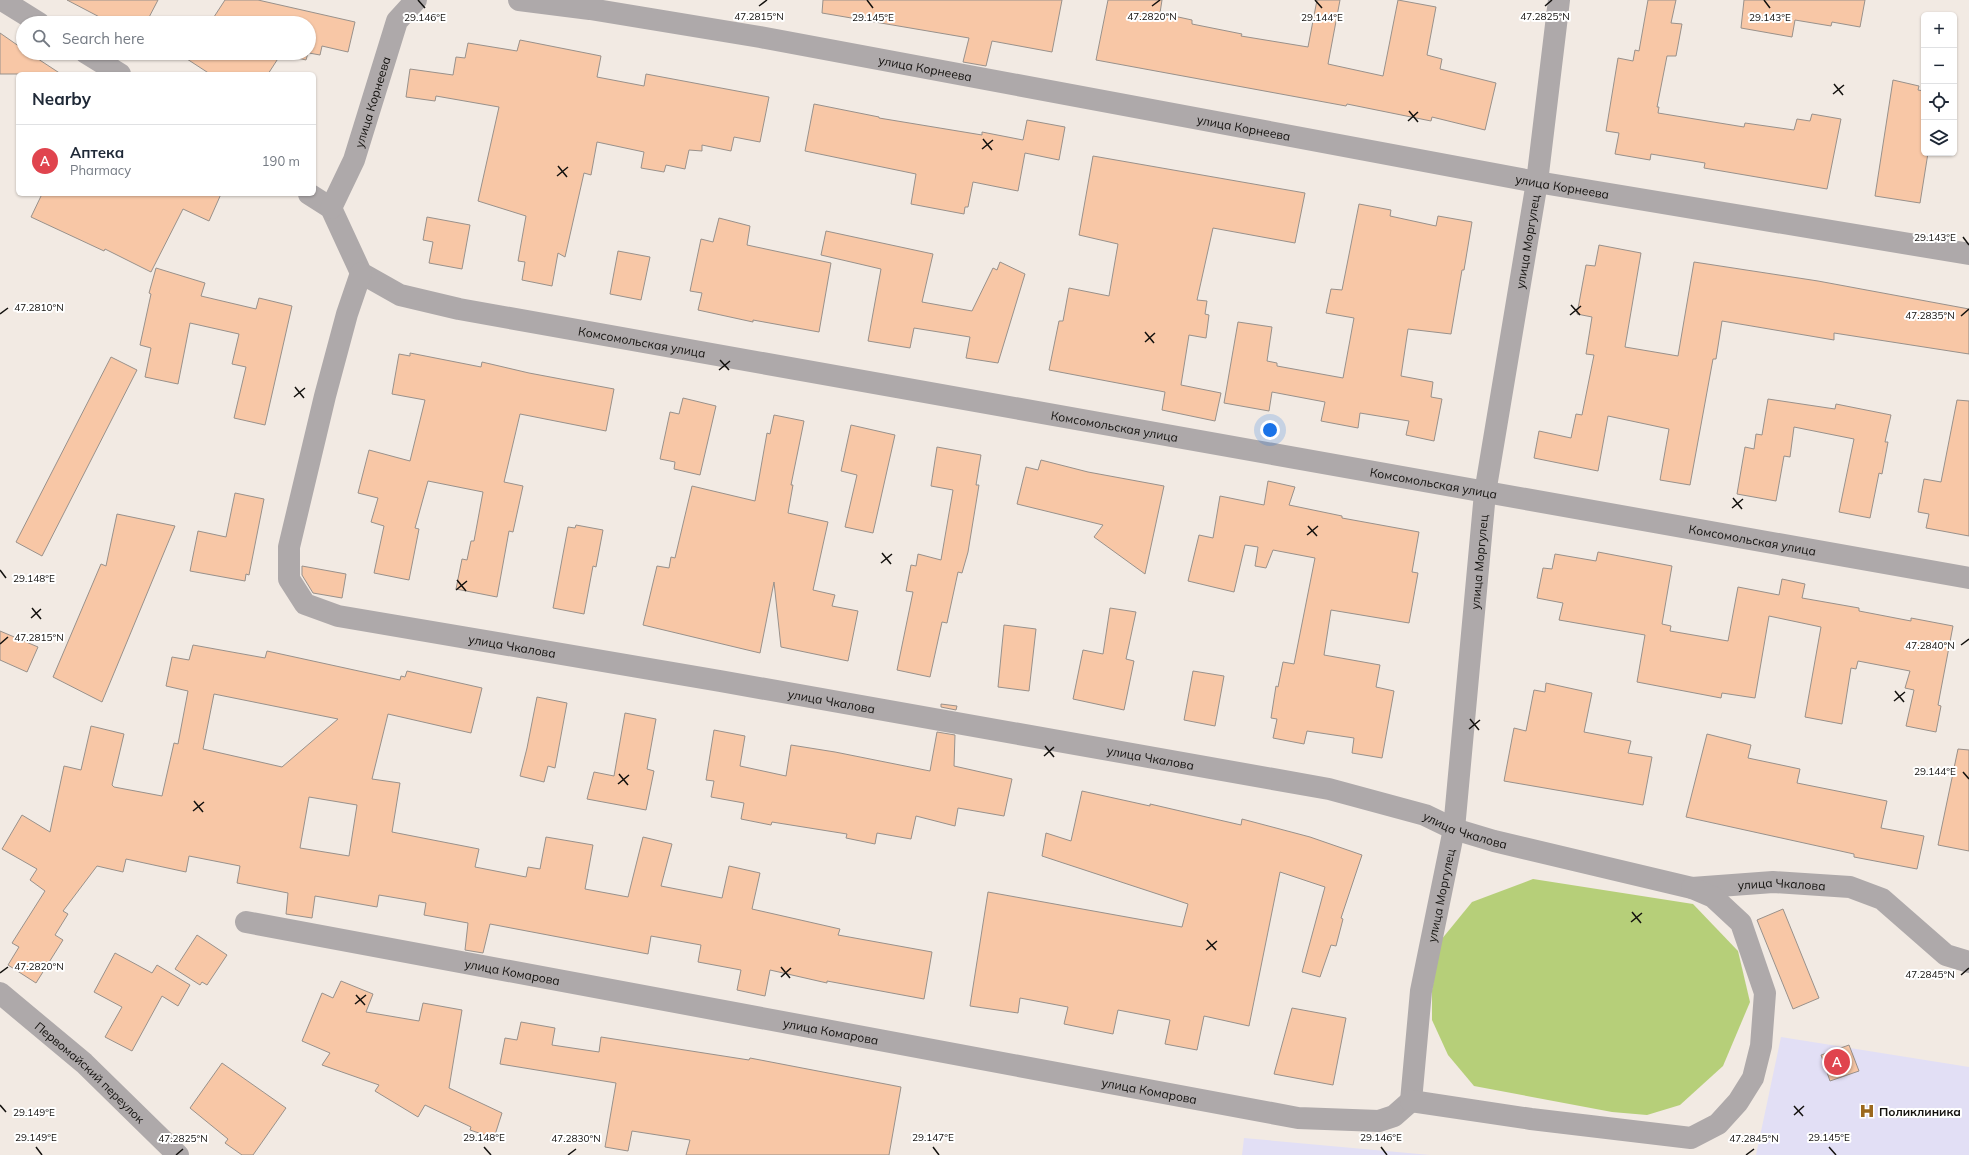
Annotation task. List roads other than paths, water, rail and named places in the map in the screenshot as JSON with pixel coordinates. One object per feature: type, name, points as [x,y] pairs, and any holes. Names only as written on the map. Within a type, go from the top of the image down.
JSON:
[{"type":"street","points":[[2,0],[28,16]]},
{"type":"street","name":"улица Корнеева","points":[[331,208],[354,160],[397,21],[416,0]]},
{"type":"street","name":"улица Корнеева","points":[[519,0],[590,9],[760,37],[1537,182],[1969,254]]},
{"type":"street","name":"улица Моргулец","points":[[1411,1101],[1421,992],[1454,829],[1485,493],[1537,182],[1559,0]]},
{"type":"street","points":[[97,60],[117,72]]},
{"type":"street","points":[[313,196],[331,208],[361,273]]},
{"type":"street","name":"Комсомольская улица","points":[[361,273],[400,295],[459,309],[1485,493],[1969,578]]},
{"type":"street","name":"улица Чкалова","points":[[361,273],[347,314],[325,396],[289,547],[289,579],[304,604],[338,616],[720,681],[1329,789],[1425,815],[1454,829],[1537,852],[1692,888],[1773,882],[1850,887],[1882,899],[1946,954],[1969,962]]},
{"type":"street","points":[[1411,1101],[1531,1119],[1691,1138],[1718,1124],[1738,1102],[1753,1078],[1761,1046],[1765,993],[1741,923],[1713,897],[1692,888]]},
{"type":"street","name":"улица Комарова","points":[[246,922],[1298,1118],[1379,1121],[1394,1116],[1411,1101]]},
{"type":"street","name":"Первомайский переулок","points":[[0,993],[84,1063],[178,1155]]},
{"type":"place","name":"Аптека","points":[[1837,1062]]},
{"type":"place","name":"Поликлиника","points":[[1867,1111]]}]
